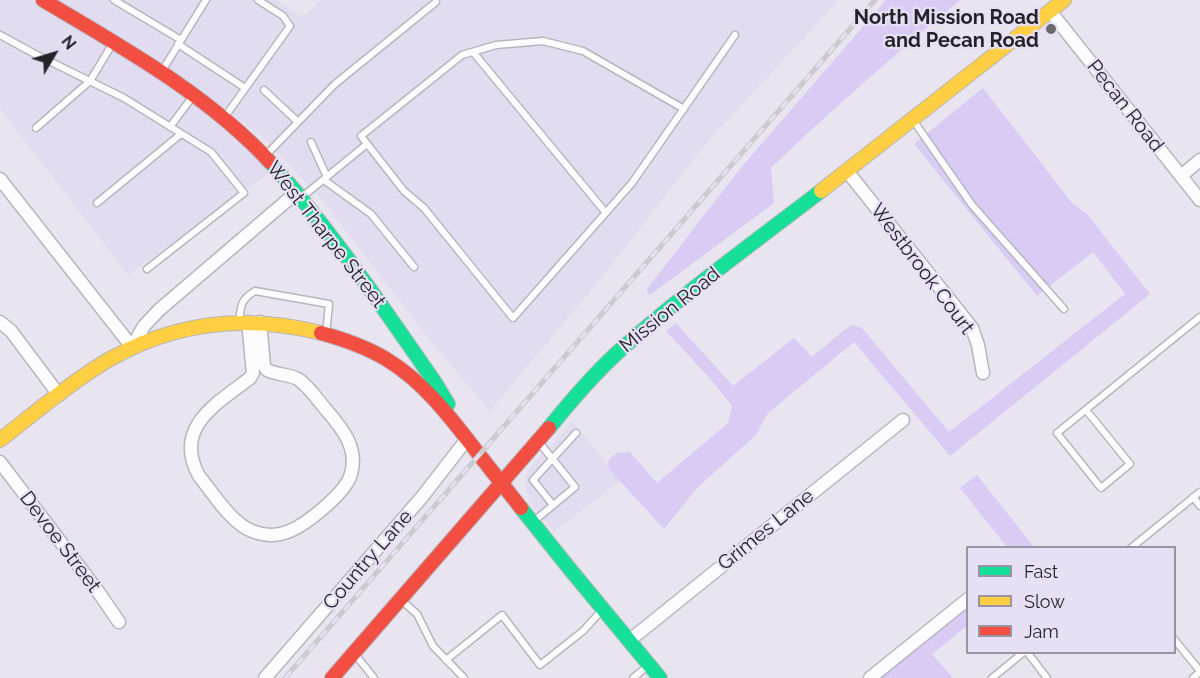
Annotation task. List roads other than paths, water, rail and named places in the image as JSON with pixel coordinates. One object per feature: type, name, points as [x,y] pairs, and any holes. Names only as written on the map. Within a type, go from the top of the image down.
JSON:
[{"type":"main road","name":"West Tharpe Street","points":[[43,0],[194,94],[265,156],[299,195],[356,269],[436,384],[467,439]]},
{"type":"main road","name":"Mission Road","points":[[332,678],[583,388],[616,354],[690,292],[1064,0]]},
{"type":"main road","points":[[0,440],[97,368],[132,348],[172,332],[209,324],[249,322],[285,324],[313,330],[355,345],[393,364],[437,401],[532,522],[660,678]]},
{"type":"main road","points":[[393,364],[400,345],[399,331]]},
{"type":"street","name":"Pecan Road","points":[[1050,11],[1200,200]]},
{"type":"street","points":[[1181,176],[1200,160]]},
{"type":"street","name":"Westbrook Court","points":[[847,171],[972,328],[983,373]]},
{"type":"street","points":[[0,179],[132,348],[144,326],[159,310],[299,195]]},
{"type":"street","points":[[0,322],[11,331],[59,394]]},
{"type":"street","points":[[249,322],[258,361],[253,373],[250,378],[206,412],[199,421],[192,438],[192,457],[199,476],[233,518],[251,531],[273,535],[284,533],[304,523],[340,494],[351,476],[353,456],[347,435],[309,388],[292,376],[267,370],[258,361]]},
{"type":"street","name":"Grimes Lane","points":[[630,640],[903,420]]},
{"type":"street","name":"Country Lane","points":[[265,678],[408,513],[467,439]]},
{"type":"street","name":"Devoe Street","points":[[0,462],[119,622]]},
{"type":"street","points":[[870,678],[966,601]]},
{"type":"lane","points":[[114,0],[245,88]]},
{"type":"lane","points":[[161,72],[206,0]]},
{"type":"lane","points":[[224,118],[290,26],[283,16],[258,0]]},
{"type":"lane","points":[[265,156],[335,84],[436,2]]},
{"type":"lane","points":[[0,34],[124,98],[211,152],[244,193],[147,269]]},
{"type":"lane","points":[[684,109],[583,51],[543,41],[496,45],[462,55],[361,136],[404,191],[424,208],[513,318],[632,183],[684,109],[735,35]]},
{"type":"lane","points":[[36,128],[90,81],[113,43]]},
{"type":"lane","points":[[473,52],[606,213]]},
{"type":"lane","points":[[264,90],[298,122]]},
{"type":"lane","points":[[170,127],[194,94]]},
{"type":"lane","points":[[912,120],[972,205],[1064,309]]},
{"type":"lane","points":[[97,203],[181,134]]},
{"type":"lane","points":[[311,142],[326,178],[371,214],[414,267]]},
{"type":"lane","points":[[299,195],[326,178],[367,144]]},
{"type":"lane","points":[[249,322],[241,304],[246,296],[255,291],[329,304],[326,335]]},
{"type":"lane","points":[[1086,410],[1130,464],[1101,488],[1057,433],[1200,317]]},
{"type":"lane","points":[[553,505],[533,480],[576,432]]},
{"type":"lane","points":[[532,522],[575,487],[538,441]]},
{"type":"lane","points":[[1133,546],[1200,492]]},
{"type":"lane","points":[[1193,497],[1200,506]]},
{"type":"lane","points":[[401,599],[417,614],[433,646],[464,678]]},
{"type":"lane","points":[[446,660],[501,615],[540,665],[583,631],[603,608]]},
{"type":"lane","points":[[1176,641],[1200,671],[1193,678]]},
{"type":"lane","points":[[354,653],[374,678]]},
{"type":"lane","points":[[992,678],[1022,654]]},
{"type":"lane","points":[[1027,654],[1047,678]]},
{"type":"lane","points":[[633,678],[649,665]]},
{"type":"railway","points":[[285,678],[875,0]]},
{"type":"place","name":"North Mission Road and Pecan Road","points":[[1051,29]]}]
